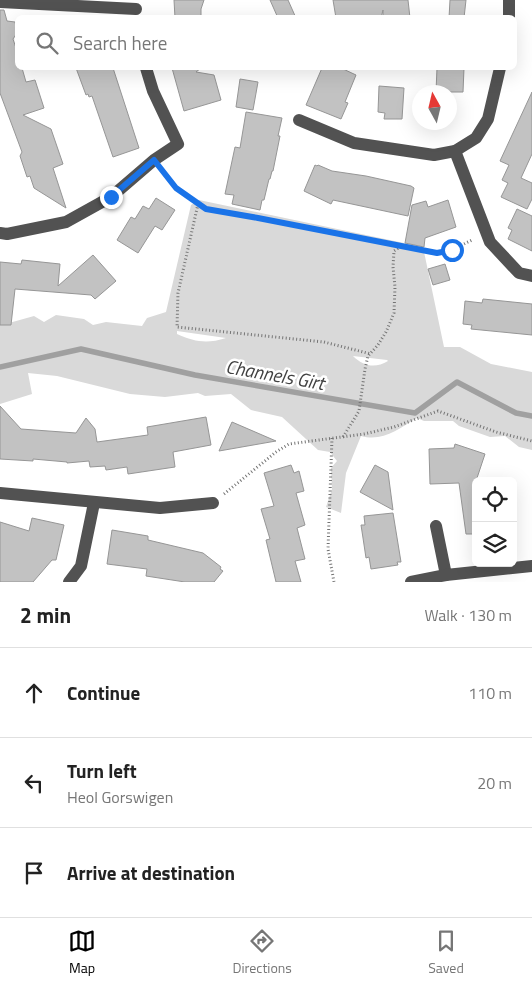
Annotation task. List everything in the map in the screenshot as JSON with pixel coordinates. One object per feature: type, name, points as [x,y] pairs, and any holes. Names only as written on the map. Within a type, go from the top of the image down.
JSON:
[{"type":"street","points":[[509,15],[510,0]]},
{"type":"street","points":[[0,2],[137,9]]},
{"type":"street","points":[[0,233],[7,234],[66,222],[111,197],[154,160],[178,144],[153,91],[147,70]]},
{"type":"street","points":[[299,120],[354,143],[434,156],[455,151],[476,138],[488,119],[500,70]]},
{"type":"street","points":[[455,151],[490,242],[519,273],[532,276]]},
{"type":"street","points":[[0,493],[160,508],[213,503]]},
{"type":"street","points":[[69,582],[81,566],[94,502]]},
{"type":"street","points":[[436,526],[446,575]]},
{"type":"street","points":[[411,582],[446,575],[532,566]]},
{"type":"path","points":[[154,160],[176,188],[206,209],[437,253],[452,250],[486,233]]},
{"type":"path","points":[[198,204],[178,293],[177,327],[324,342],[371,354]]},
{"type":"path","points":[[342,437],[359,411],[365,370],[371,354],[382,339],[394,313],[394,251],[401,247]]},
{"type":"path","points":[[213,503],[276,452],[289,444],[364,434],[394,427],[438,411],[496,432],[532,441]]},
{"type":"path","points":[[332,438],[328,549],[334,582]]},
{"type":"shaded area","points":[[199,200],[423,247],[444,347],[460,347],[491,364],[532,372],[532,450],[519,447],[505,436],[490,437],[459,426],[453,421],[424,421],[417,418],[383,436],[361,436],[346,473],[341,513],[326,507],[332,489],[331,468],[337,461],[330,452],[318,450],[282,417],[251,410],[231,394],[205,396],[198,393],[165,397],[130,394],[57,376],[28,373],[32,394],[0,404],[0,319],[9,323],[34,316],[44,322],[56,315],[84,319],[93,325],[106,322],[142,326],[147,318],[166,312],[191,205]],"holes":[[[177,331],[226,338],[201,341],[177,334]],[[353,356],[387,360],[388,361],[374,366],[365,364]]]},
{"type":"building","points":[[174,0],[204,0],[201,15],[175,15]]},
{"type":"building","points":[[270,0],[288,0],[295,15],[277,15]]},
{"type":"building","points":[[333,0],[408,0],[410,15],[383,15],[383,10],[382,15],[336,15]]},
{"type":"building","points":[[450,0],[466,0],[464,15],[449,15]]},
{"type":"building","points":[[0,10],[4,10],[7,21],[15,22],[15,36],[13,39],[15,45],[15,70],[23,70],[26,82],[35,80],[44,108],[23,115],[51,129],[63,164],[53,168],[66,208],[34,188],[30,176],[27,177],[20,156],[22,152],[0,93]]},
{"type":"building","points":[[77,70],[114,70],[139,148],[113,157],[92,96],[86,95]]},
{"type":"building","points":[[173,70],[198,70],[196,72],[214,75],[221,100],[184,111]]},
{"type":"building","points":[[321,70],[345,70],[356,75],[345,102],[348,103],[341,119],[306,105]]},
{"type":"building","points":[[437,70],[464,70],[463,92],[457,92],[457,85],[436,85]]},
{"type":"building","points":[[240,79],[258,82],[253,110],[236,107]]},
{"type":"building","points":[[379,86],[404,88],[402,119],[384,119],[385,113],[378,112]]},
{"type":"building","points":[[532,92],[532,154],[521,178],[532,183],[532,199],[527,209],[501,197],[508,183],[502,180],[509,165],[500,161]]},
{"type":"building","points":[[246,112],[282,118],[273,171],[260,210],[232,204],[234,195],[225,194],[235,147],[240,148]]},
{"type":"building","points":[[315,165],[332,171],[411,186],[414,188],[408,216],[333,200],[331,204],[304,191]]},
{"type":"building","points":[[156,198],[175,210],[162,230],[155,226],[138,253],[117,240],[131,217],[135,219],[143,206],[149,209]]},
{"type":"building","points":[[448,200],[456,227],[425,238],[424,247],[405,243],[412,205],[426,201],[428,207]]},
{"type":"building","points":[[517,209],[532,216],[532,251],[508,239],[512,230],[508,228]]},
{"type":"building","points":[[93,255],[116,281],[95,299],[91,295],[15,289],[11,325],[0,325],[0,262],[21,264],[22,260],[60,264],[58,286]]},
{"type":"building","points":[[445,264],[450,280],[433,285],[428,269]]},
{"type":"building","points":[[483,299],[532,304],[532,335],[471,329],[472,325],[463,324],[465,301],[482,303]]},
{"type":"building","points":[[0,406],[21,429],[76,433],[86,418],[95,429],[97,442],[148,435],[147,427],[206,417],[211,445],[173,452],[175,467],[128,474],[127,467],[106,470],[105,466],[90,467],[89,461],[67,463],[33,459],[33,461],[0,459]]},
{"type":"building","points":[[232,422],[276,441],[219,451]]},
{"type":"building","points":[[455,444],[485,454],[477,477],[472,477],[472,534],[466,534],[459,483],[430,484],[429,449],[454,448]]},
{"type":"building","points":[[291,465],[294,473],[299,471],[304,491],[296,493],[305,525],[297,528],[305,559],[295,561],[301,582],[276,582],[266,540],[270,539],[261,509],[274,506],[264,473]]},
{"type":"building","points":[[375,465],[388,472],[393,510],[360,492]]},
{"type":"building","points":[[393,513],[401,562],[397,562],[398,565],[371,569],[369,557],[366,558],[361,525],[365,525],[364,516]]},
{"type":"building","points":[[32,518],[64,525],[56,560],[52,560],[33,582],[0,582],[0,522],[29,531]]},
{"type":"building","points":[[112,530],[148,536],[148,540],[203,553],[221,567],[220,569],[223,571],[214,582],[185,582],[146,576],[147,569],[107,564]]},
{"type":"waterway","name":"Channels Girt","points":[[0,367],[81,349],[195,375],[415,413],[457,382],[516,413],[532,416]]},
{"type":"route","points":[[111,197],[154,160],[176,188],[206,209],[437,253],[452,250]]}]
